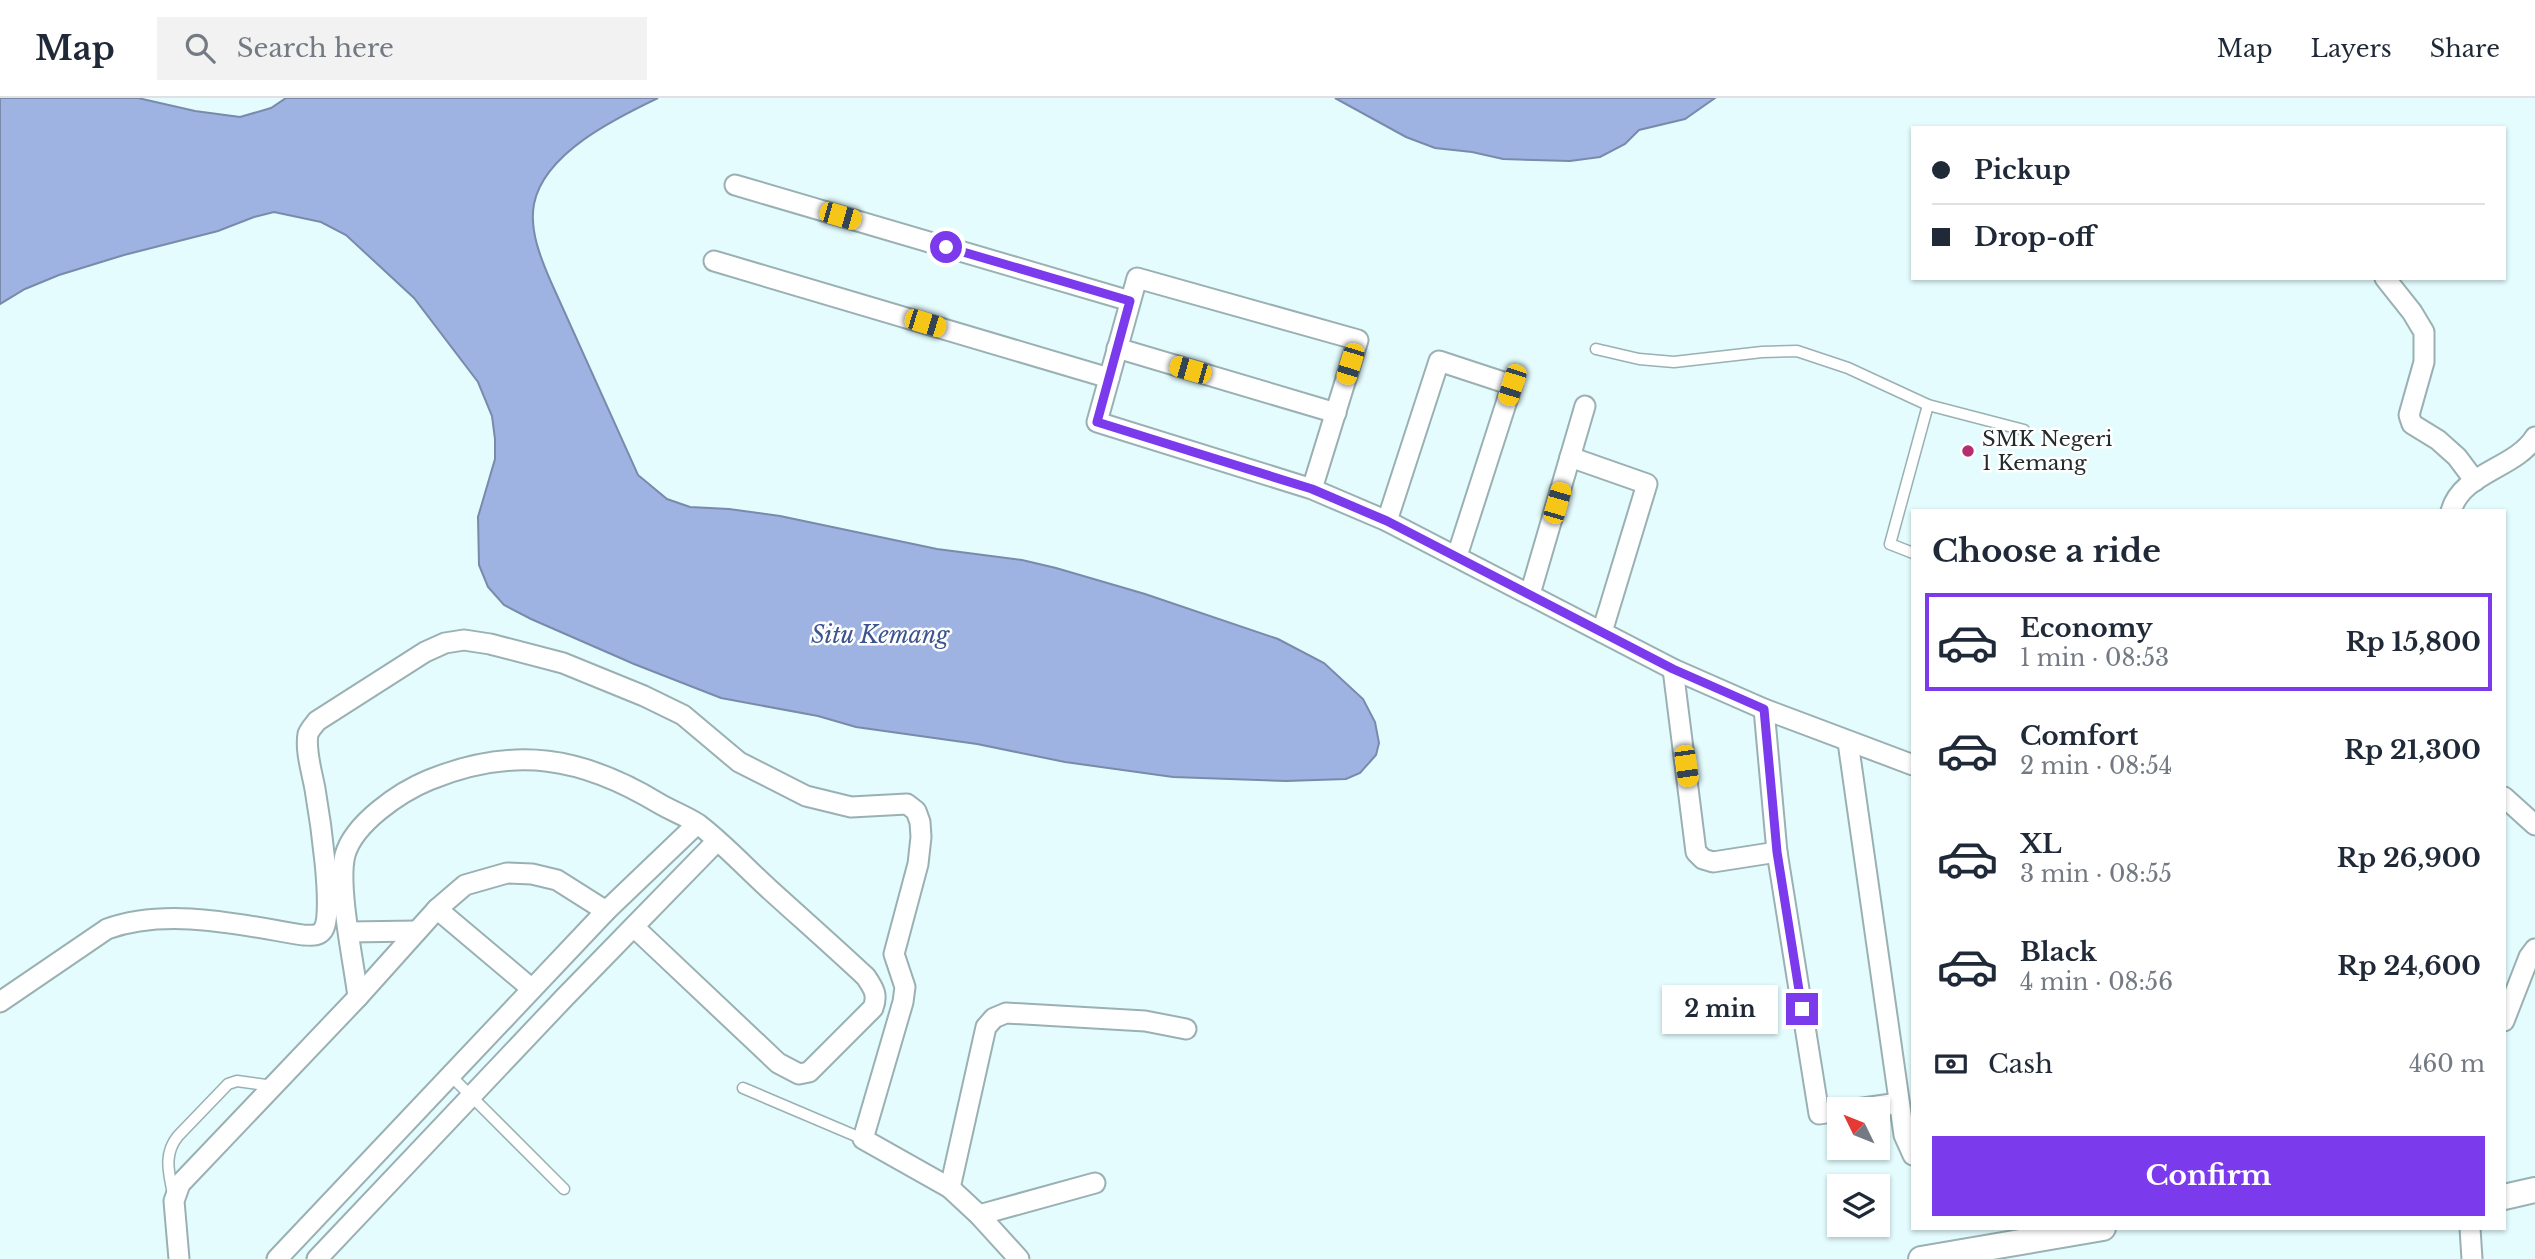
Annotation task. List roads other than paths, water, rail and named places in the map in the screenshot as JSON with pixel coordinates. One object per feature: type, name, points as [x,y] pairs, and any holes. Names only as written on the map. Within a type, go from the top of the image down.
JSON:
[{"type":"street","points":[[735,185],[1130,301]]},
{"type":"street","points":[[714,261],[1109,378]]},
{"type":"street","points":[[1312,489],[1358,340],[1137,278],[1097,422],[1312,489],[1387,521],[1673,669],[1764,709],[1911,764]]},
{"type":"street","points":[[2387,280],[2424,332],[2424,362],[2409,415],[2412,424],[2438,440],[2457,457],[2475,481]]},
{"type":"street","points":[[1117,348],[1336,413]]},
{"type":"street","points":[[1387,521],[1439,361],[1512,385],[1457,556]]},
{"type":"street","points":[[1530,594],[1585,406]]},
{"type":"street","points":[[2452,509],[2463,488],[2509,460],[2535,438]]},
{"type":"street","points":[[1570,457],[1647,484],[1602,632]]},
{"type":"street","points":[[0,1002],[107,929],[125,923],[201,921],[303,935],[322,932],[327,919],[327,890],[308,747],[309,732],[317,721],[425,652],[445,643],[464,640],[489,644],[563,663],[665,706],[683,715],[739,762],[806,796],[851,807],[907,804],[916,811],[920,822],[918,864],[894,954],[905,987],[903,1002],[863,1139],[950,1188],[979,1215],[1018,1259]]},
{"type":"street","points":[[1673,669],[1696,852],[1703,859],[1713,862],[1777,852]]},
{"type":"street","points":[[1764,709],[1777,852],[1819,1114],[1827,1113]]},
{"type":"street","points":[[1848,742],[1903,1135],[1911,1151]]},
{"type":"street","points":[[358,997],[349,932],[344,863],[349,845],[360,827],[388,804],[422,783],[452,771],[487,762],[517,760],[577,765],[626,783],[697,824],[866,977],[875,990],[873,1009],[808,1072],[799,1074],[778,1063],[634,928]]},
{"type":"street","points":[[2506,799],[2535,825]]},
{"type":"street","points":[[277,1259],[606,911],[697,824]]},
{"type":"street","points":[[317,1259],[717,841]]},
{"type":"street","points":[[179,1259],[174,1201],[180,1184],[358,997],[437,909],[465,885],[507,873],[532,874],[557,880],[606,911]]},
{"type":"street","points":[[437,909],[532,989]]},
{"type":"street","points":[[349,932],[417,931]]},
{"type":"street","points":[[2506,1016],[2529,957],[2535,950]]},
{"type":"street","points":[[950,1188],[986,1027],[994,1018],[1006,1013],[1145,1021],[1186,1029]]},
{"type":"street","points":[[1890,1103],[1899,1102]]},
{"type":"street","points":[[979,1215],[1095,1183]]},
{"type":"street","points":[[2506,1197],[2535,1190]]},
{"type":"street","points":[[1921,1259],[1998,1236],[2078,1230]]},
{"type":"street","points":[[2470,1230],[2472,1259]]},
{"type":"lane","points":[[1596,349],[1639,359],[1674,362],[1762,352],[1797,351],[1848,368],[1928,405],[2024,430]]},
{"type":"lane","points":[[1911,552],[1890,544],[1928,405]]},
{"type":"lane","points":[[450,1075],[470,1098],[564,1189]]},
{"type":"lane","points":[[174,1201],[167,1155],[171,1145],[228,1084],[237,1081],[273,1086]]},
{"type":"lane","points":[[744,1088],[863,1139]]},
{"type":"water","name":"Situ Kemang","points":[[0,98],[138,98],[195,111],[240,117],[271,108],[286,98],[658,98],[603,127],[567,153],[540,186],[533,214],[543,264],[638,475],[667,499],[690,507],[780,516],[937,549],[1022,560],[1145,594],[1278,639],[1324,663],[1363,699],[1375,722],[1379,743],[1376,755],[1360,773],[1346,779],[1286,781],[1173,777],[1065,762],[977,744],[856,727],[818,716],[721,698],[531,619],[504,605],[488,587],[479,565],[478,517],[495,459],[492,416],[478,382],[414,298],[346,235],[321,222],[274,212],[218,231],[59,275],[25,289],[0,304]]},
{"type":"water","points":[[1335,98],[1715,98],[1685,119],[1639,130],[1625,144],[1600,157],[1570,161],[1503,159],[1435,148],[1406,137]]},
{"type":"place","name":"SMK Negeri 1 Kemang","points":[[1968,451]]}]
